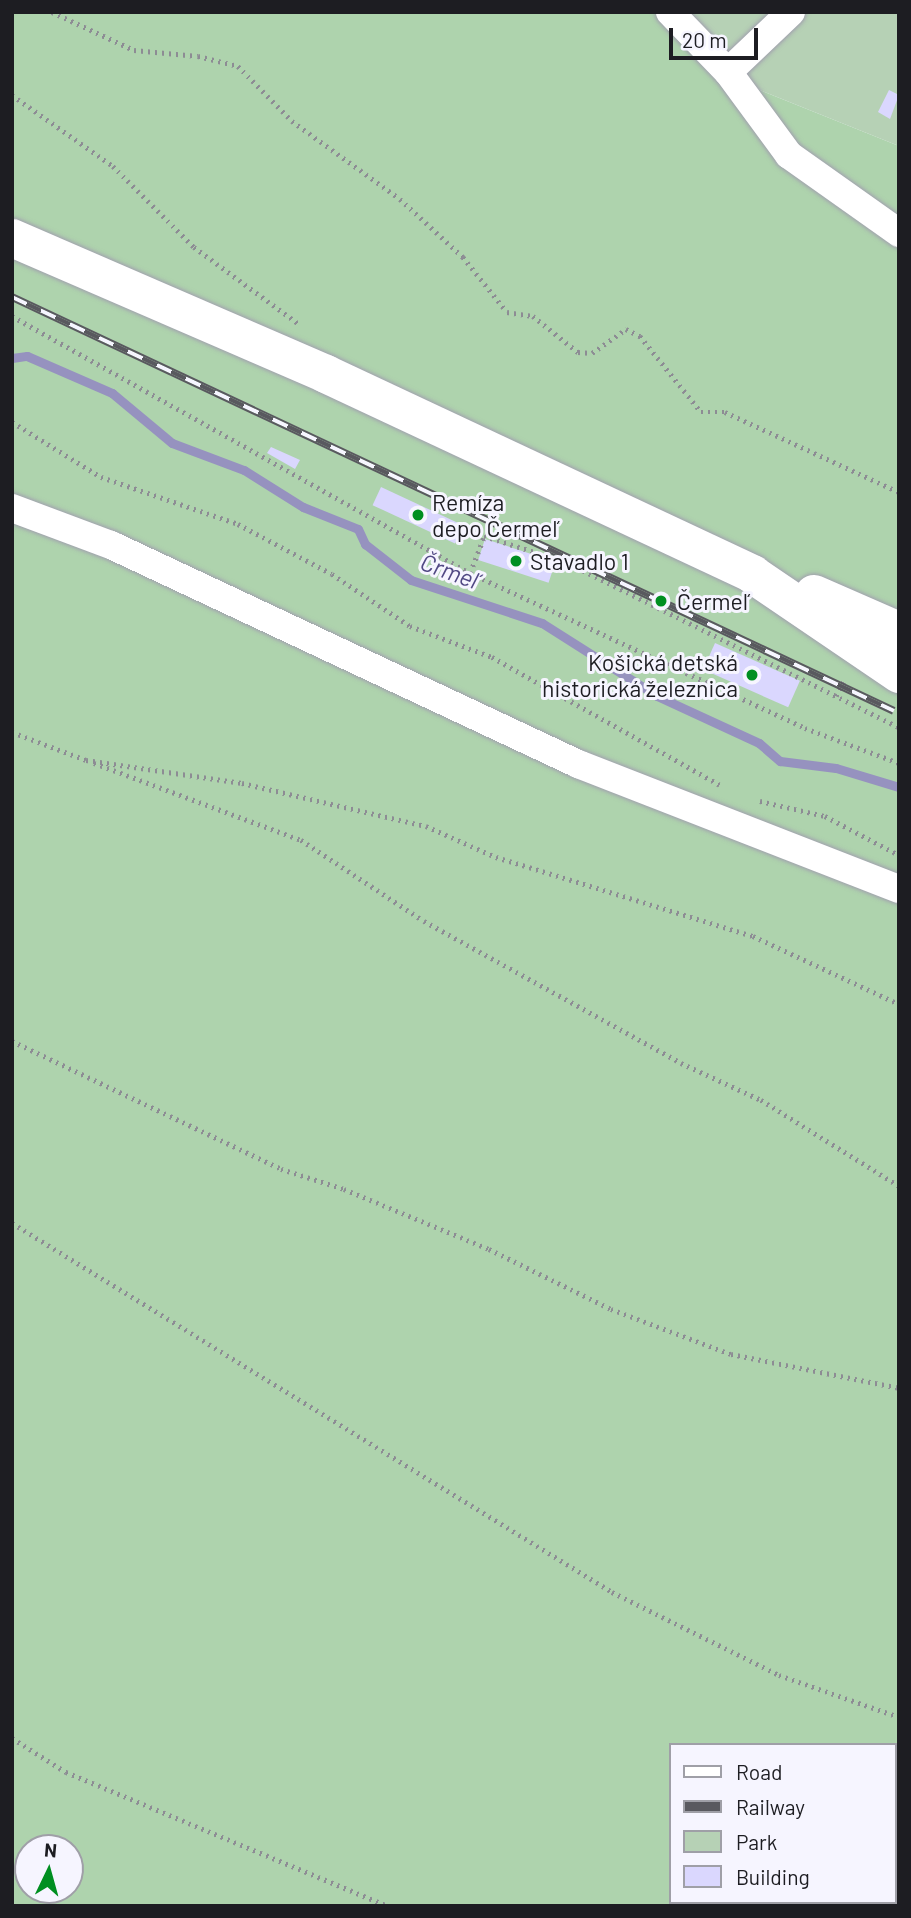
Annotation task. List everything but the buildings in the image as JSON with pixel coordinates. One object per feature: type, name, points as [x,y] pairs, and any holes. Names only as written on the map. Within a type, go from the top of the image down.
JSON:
[{"type":"main road","points":[[12,238],[326,374],[752,575],[899,674]]},
{"type":"main road","points":[[752,575],[800,588],[899,631]]},
{"type":"street","points":[[670,12],[728,72],[789,155],[899,233]]},
{"type":"street","points":[[728,72],[791,12]]},
{"type":"street","points":[[12,508],[111,545],[578,764],[899,889]]},
{"type":"path","points":[[52,12],[134,50],[198,55],[238,66],[292,121],[400,199],[464,257],[507,312],[533,316],[578,352],[592,353],[626,330],[640,336],[701,412],[725,412],[899,492]]},
{"type":"path","points":[[12,95],[113,166],[214,263],[298,320],[326,374]]},
{"type":"path","points":[[12,316],[470,573],[805,728],[899,763]]},
{"type":"path","points":[[12,422],[101,477],[238,524],[332,574],[410,626],[492,657],[725,788]]},
{"type":"path","points":[[470,573],[484,537],[564,561],[899,727]]},
{"type":"path","points":[[836,696],[847,675]]},
{"type":"path","points":[[12,732],[301,840],[424,920],[681,1063],[761,1100],[899,1186]]},
{"type":"path","points":[[86,760],[268,788],[426,827],[496,857],[753,936],[899,1004]]},
{"type":"path","points":[[748,797],[825,816],[899,855]]},
{"type":"path","points":[[12,1041],[281,1169],[344,1189],[489,1249],[611,1309],[731,1354],[899,1388]]},
{"type":"path","points":[[12,1223],[612,1592],[779,1675],[899,1717]]},
{"type":"path","points":[[12,1738],[66,1772],[388,1906]]},
{"type":"green space","points":[[12,12],[668,12],[730,78],[899,146],[899,1906],[12,1906]]},
{"type":"green space","points":[[668,12],[899,12],[899,146],[730,78]]},
{"type":"waterway","name":"Črmeľ","points":[[12,358],[27,356],[112,393],[172,443],[244,470],[303,507],[358,529],[365,544],[411,580],[542,623],[657,696],[759,743],[780,761],[836,768],[899,787]]},
{"type":"railway","points":[[12,297],[894,711]]},
{"type":"place","name":"Remíza depo Čermeľ","points":[[418,515]]},
{"type":"place","name":"Stavadlo 1","points":[[516,561]]},
{"type":"place","name":"Čermeľ","points":[[661,601]]},
{"type":"place","name":"Košická detská historická železnica","points":[[752,675]]}]
